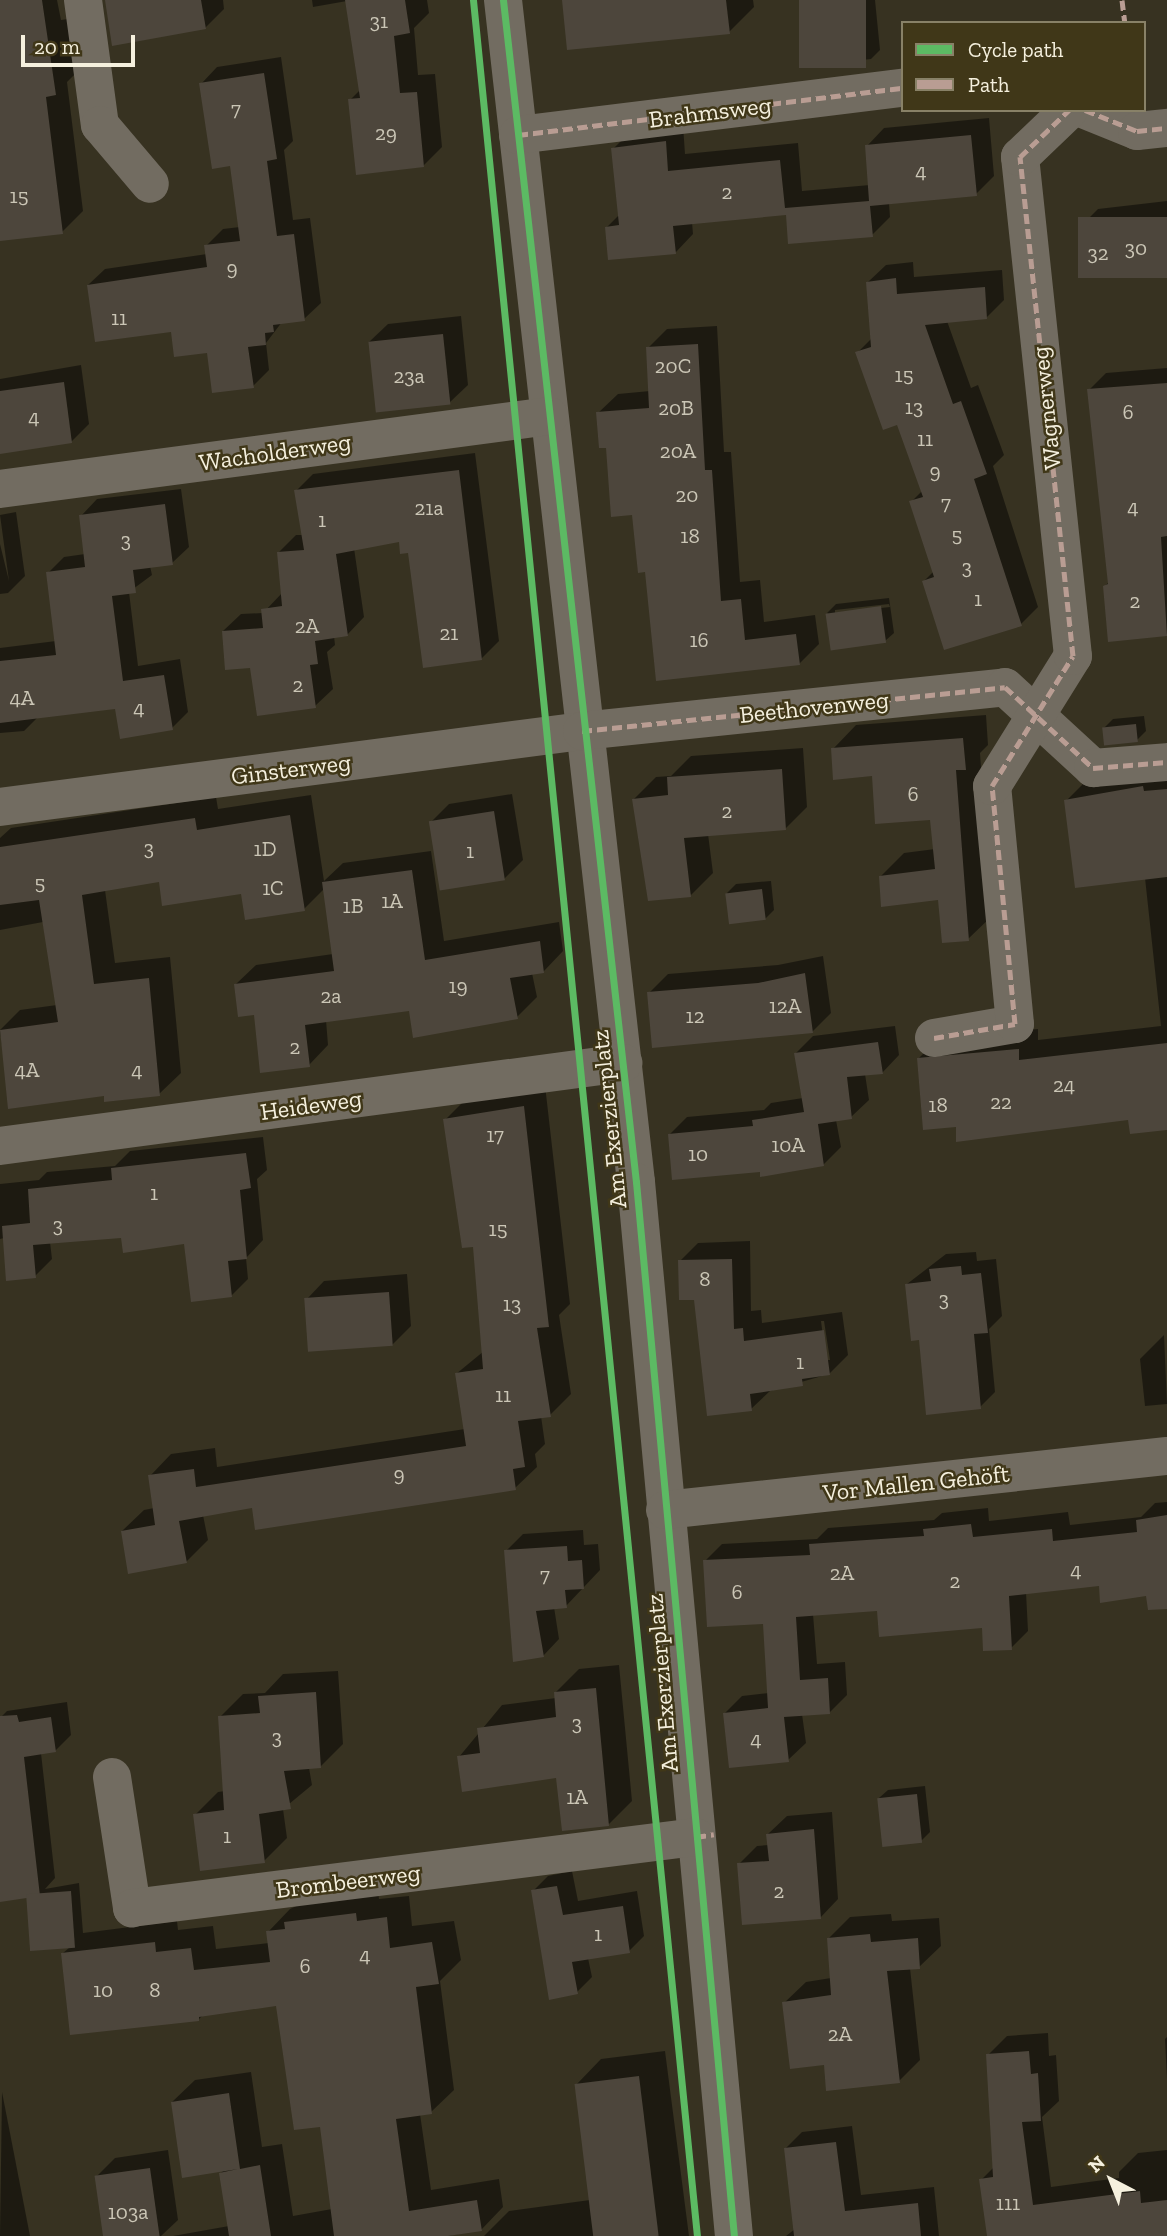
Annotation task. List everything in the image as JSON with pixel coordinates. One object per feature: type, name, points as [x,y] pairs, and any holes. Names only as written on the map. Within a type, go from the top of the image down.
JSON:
[{"type":"street","points":[[83,0],[100,125],[150,184]]},
{"type":"street","name":"Am Exerzierplatz","points":[[503,0],[582,730],[622,1063],[734,2236]]},
{"type":"street","name":"Brahmsweg","points":[[518,135],[901,88]]},
{"type":"street","name":"Wagnerweg","points":[[1036,716],[1073,656],[1020,157],[1067,112]]},
{"type":"street","points":[[1090,112],[1137,131],[1167,128]]},
{"type":"street","name":"Wacholderweg","points":[[0,489],[549,416]]},
{"type":"street","name":"Beethovenweg","points":[[582,730],[1005,687],[1093,768],[1167,762]]},
{"type":"street","points":[[934,1038],[1015,1024],[992,786],[1036,716]]},
{"type":"street","name":"Ginsterweg","points":[[0,807],[582,730]]},
{"type":"street","name":"Heideweg","points":[[0,1146],[622,1063]]},
{"type":"street","name":"Vor Mallen Gehöft","points":[[665,1510],[1167,1456]]},
{"type":"street","name":"Brombeerweg","points":[[112,1777],[132,1908],[696,1837]]},
{"type":"building","points":[[0,0],[42,0],[56,95],[46,97],[63,234],[0,241]]},
{"type":"building","points":[[105,0],[201,0],[206,29],[112,46]]},
{"type":"building","points":[[345,0],[405,0],[410,33],[394,36],[400,93],[417,92],[424,167],[356,175],[348,99],[360,98]]},
{"type":"building","points":[[562,0],[726,0],[730,34],[567,50]]},
{"type":"building","points":[[799,0],[866,0],[866,68],[799,68]]},
{"type":"building","points":[[264,73],[277,159],[267,161],[277,236],[294,234],[305,321],[273,325],[274,332],[265,333],[266,345],[248,347],[254,388],[212,393],[207,353],[174,357],[171,332],[95,342],[87,285],[207,267],[204,245],[240,241],[230,166],[212,169],[199,83]]},
{"type":"building","points":[[971,135],[977,196],[870,206],[873,237],[788,244],[786,215],[673,226],[676,254],[608,260],[605,227],[619,225],[611,148],[666,141],[668,171],[780,160],[785,208],[869,201],[865,145]]},
{"type":"building","points":[[1078,217],[1167,217],[1167,278],[1078,278]]},
{"type":"building","points":[[896,278],[897,294],[985,287],[987,319],[925,325],[953,404],[961,401],[987,474],[974,479],[1022,626],[944,650],[922,581],[934,577],[909,501],[923,497],[897,425],[883,430],[855,352],[871,347],[866,282]]},
{"type":"building","points":[[443,334],[450,405],[376,412],[368,342]]},
{"type":"building","points":[[698,344],[705,470],[712,470],[721,601],[741,599],[745,640],[796,634],[800,665],[656,681],[645,572],[638,573],[632,515],[611,517],[606,448],[599,448],[596,412],[649,408],[646,347]]},
{"type":"building","points":[[64,382],[72,443],[0,454],[0,391]]},
{"type":"building","points":[[1167,383],[1167,536],[1161,537],[1167,636],[1108,642],[1103,586],[1108,584],[1087,389]]},
{"type":"building","points":[[459,470],[482,660],[423,668],[408,553],[400,554],[399,542],[336,554],[348,636],[315,641],[318,664],[310,665],[316,708],[257,716],[250,668],[225,670],[222,631],[263,628],[261,609],[282,606],[277,552],[304,550],[294,490]]},
{"type":"building","points":[[165,504],[173,565],[133,570],[136,593],[112,596],[123,681],[164,675],[173,730],[120,739],[115,709],[0,723],[0,661],[56,655],[46,572],[85,567],[79,515]]},
{"type":"building","points":[[881,606],[886,643],[831,650],[826,614]]},
{"type":"building","points":[[1136,724],[1138,742],[1104,745],[1102,728]]},
{"type":"building","points":[[963,738],[966,770],[956,770],[969,941],[942,943],[938,900],[881,907],[879,876],[935,869],[930,820],[875,824],[872,776],[833,780],[831,748]]},
{"type":"building","points":[[782,769],[786,830],[684,838],[691,897],[648,901],[632,799],[668,795],[667,777]]},
{"type":"building","points":[[1143,786],[1144,791],[1167,789],[1167,877],[1075,888],[1064,800]]},
{"type":"building","points":[[494,811],[505,880],[440,890],[429,821]]},
{"type":"building","points":[[290,815],[305,911],[245,920],[241,894],[162,906],[159,882],[82,895],[94,984],[149,978],[160,1096],[104,1102],[104,1096],[8,1109],[0,1030],[58,1022],[39,900],[0,905],[0,847],[195,818],[197,830]]},
{"type":"building","points":[[412,870],[425,960],[540,941],[544,973],[510,978],[518,1019],[413,1038],[409,1011],[305,1025],[310,1067],[260,1073],[254,1015],[238,1017],[234,984],[334,971],[322,882]]},
{"type":"building","points":[[762,889],[766,920],[729,924],[725,894]]},
{"type":"building","points":[[805,973],[813,1033],[652,1048],[647,992],[758,983]]},
{"type":"building","points":[[878,1042],[883,1074],[847,1077],[852,1119],[818,1124],[824,1166],[760,1177],[760,1172],[672,1180],[668,1134],[753,1126],[752,1120],[804,1112],[794,1053]]},
{"type":"building","points":[[1167,1043],[1167,1130],[1130,1134],[1128,1120],[956,1142],[956,1127],[923,1130],[917,1058],[1019,1049],[1019,1060]]},
{"type":"building","points":[[524,1106],[549,1327],[537,1328],[551,1417],[518,1421],[525,1467],[513,1469],[516,1490],[255,1530],[252,1508],[179,1521],[187,1563],[128,1574],[121,1531],[155,1525],[148,1475],[194,1469],[196,1487],[466,1446],[455,1373],[483,1369],[473,1247],[462,1248],[443,1119]]},
{"type":"building","points":[[246,1153],[251,1188],[240,1190],[247,1259],[228,1261],[232,1297],[191,1302],[184,1244],[123,1253],[121,1238],[33,1245],[36,1278],[6,1281],[2,1226],[30,1223],[28,1189],[112,1180],[111,1168]]},
{"type":"building","points":[[732,1259],[734,1329],[743,1328],[744,1341],[824,1330],[830,1375],[802,1379],[803,1386],[750,1394],[752,1411],[707,1416],[694,1300],[679,1300],[678,1260]]},
{"type":"building","points":[[961,1266],[962,1275],[981,1273],[988,1333],[974,1334],[981,1409],[926,1415],[919,1340],[911,1341],[905,1284],[931,1281],[929,1269]]},
{"type":"building","points":[[389,1292],[393,1346],[308,1352],[304,1298]]},
{"type":"building","points":[[1167,1515],[1167,1609],[1148,1610],[1146,1596],[1100,1603],[1099,1586],[1009,1596],[1012,1650],[983,1651],[982,1628],[879,1637],[877,1611],[796,1617],[800,1680],[828,1678],[830,1714],[784,1717],[789,1762],[729,1768],[723,1713],[768,1708],[763,1624],[707,1627],[703,1560],[810,1555],[809,1544],[924,1536],[923,1529],[971,1524],[973,1537],[1052,1529],[1053,1541],[1137,1532],[1136,1520]]},
{"type":"building","points":[[567,1546],[568,1561],[582,1560],[584,1589],[565,1590],[567,1608],[536,1611],[544,1657],[513,1662],[504,1550]]},
{"type":"building","points":[[596,1688],[609,1826],[562,1831],[556,1778],[462,1792],[457,1756],[480,1753],[477,1728],[556,1717],[554,1692]]},
{"type":"building","points":[[316,1692],[321,1768],[284,1771],[291,1809],[259,1814],[265,1863],[200,1871],[193,1814],[224,1810],[218,1716],[260,1713],[258,1696]]},
{"type":"building","points":[[17,1715],[19,1722],[51,1717],[56,1752],[24,1757],[40,1896],[0,1902],[0,1716]]},
{"type":"building","points":[[917,1794],[922,1843],[882,1847],[877,1798]]},
{"type":"building","points":[[814,1829],[821,1919],[742,1925],[737,1863],[769,1861],[766,1834]]},
{"type":"building","points":[[557,1886],[563,1915],[623,1906],[630,1953],[572,1962],[578,1994],[549,2000],[531,1890]]},
{"type":"building","points":[[71,1891],[75,1948],[30,1951],[26,1894]]},
{"type":"building","points":[[356,1913],[357,1921],[387,1917],[390,1948],[432,1942],[439,1984],[416,1987],[432,2114],[396,2119],[409,2211],[477,2200],[482,2231],[448,2236],[334,2236],[320,2127],[294,2130],[276,2006],[199,2017],[199,2021],[70,2035],[61,1953],[155,1942],[156,1952],[191,1948],[194,1970],[270,1962],[266,1931],[285,1929],[284,1922]]},
{"type":"building","points":[[870,1934],[871,1942],[918,1938],[920,1969],[887,1971],[900,2083],[826,2091],[824,2065],[790,2069],[782,2002],[831,1995],[827,1938]]},
{"type":"building","points":[[1029,2051],[1031,2074],[1038,2073],[1041,2121],[1022,2122],[1033,2205],[1140,2191],[1141,2203],[1167,2200],[1167,2236],[987,2236],[979,2179],[993,2177],[986,2054]]},
{"type":"building","points":[[639,2076],[659,2236],[593,2236],[574,2084]]},
{"type":"building","points":[[229,2093],[240,2169],[260,2165],[271,2236],[229,2236],[219,2173],[238,2169],[182,2178],[171,2102]]},
{"type":"building","points":[[836,2142],[845,2211],[918,2203],[921,2236],[794,2236],[784,2148]]},
{"type":"building","points":[[150,2168],[160,2236],[103,2236],[95,2176]]},
{"type":"marked path","points":[[1122,0],[1125,21]]},
{"type":"marked path","points":[[518,135],[901,88]]},
{"type":"marked path","points":[[934,1038],[1015,1024],[992,786],[1073,656],[1020,157],[1067,112]]},
{"type":"marked path","points":[[1090,112],[1137,131],[1167,128]]},
{"type":"marked path","points":[[582,731],[1005,687],[1093,768],[1167,762]]},
{"type":"marked path","points":[[696,1837],[714,1834]]},
{"type":"cycle path","points":[[473,0],[697,2236]]},
{"type":"cycle path","points":[[503,0],[636,1182],[734,2236]]}]
